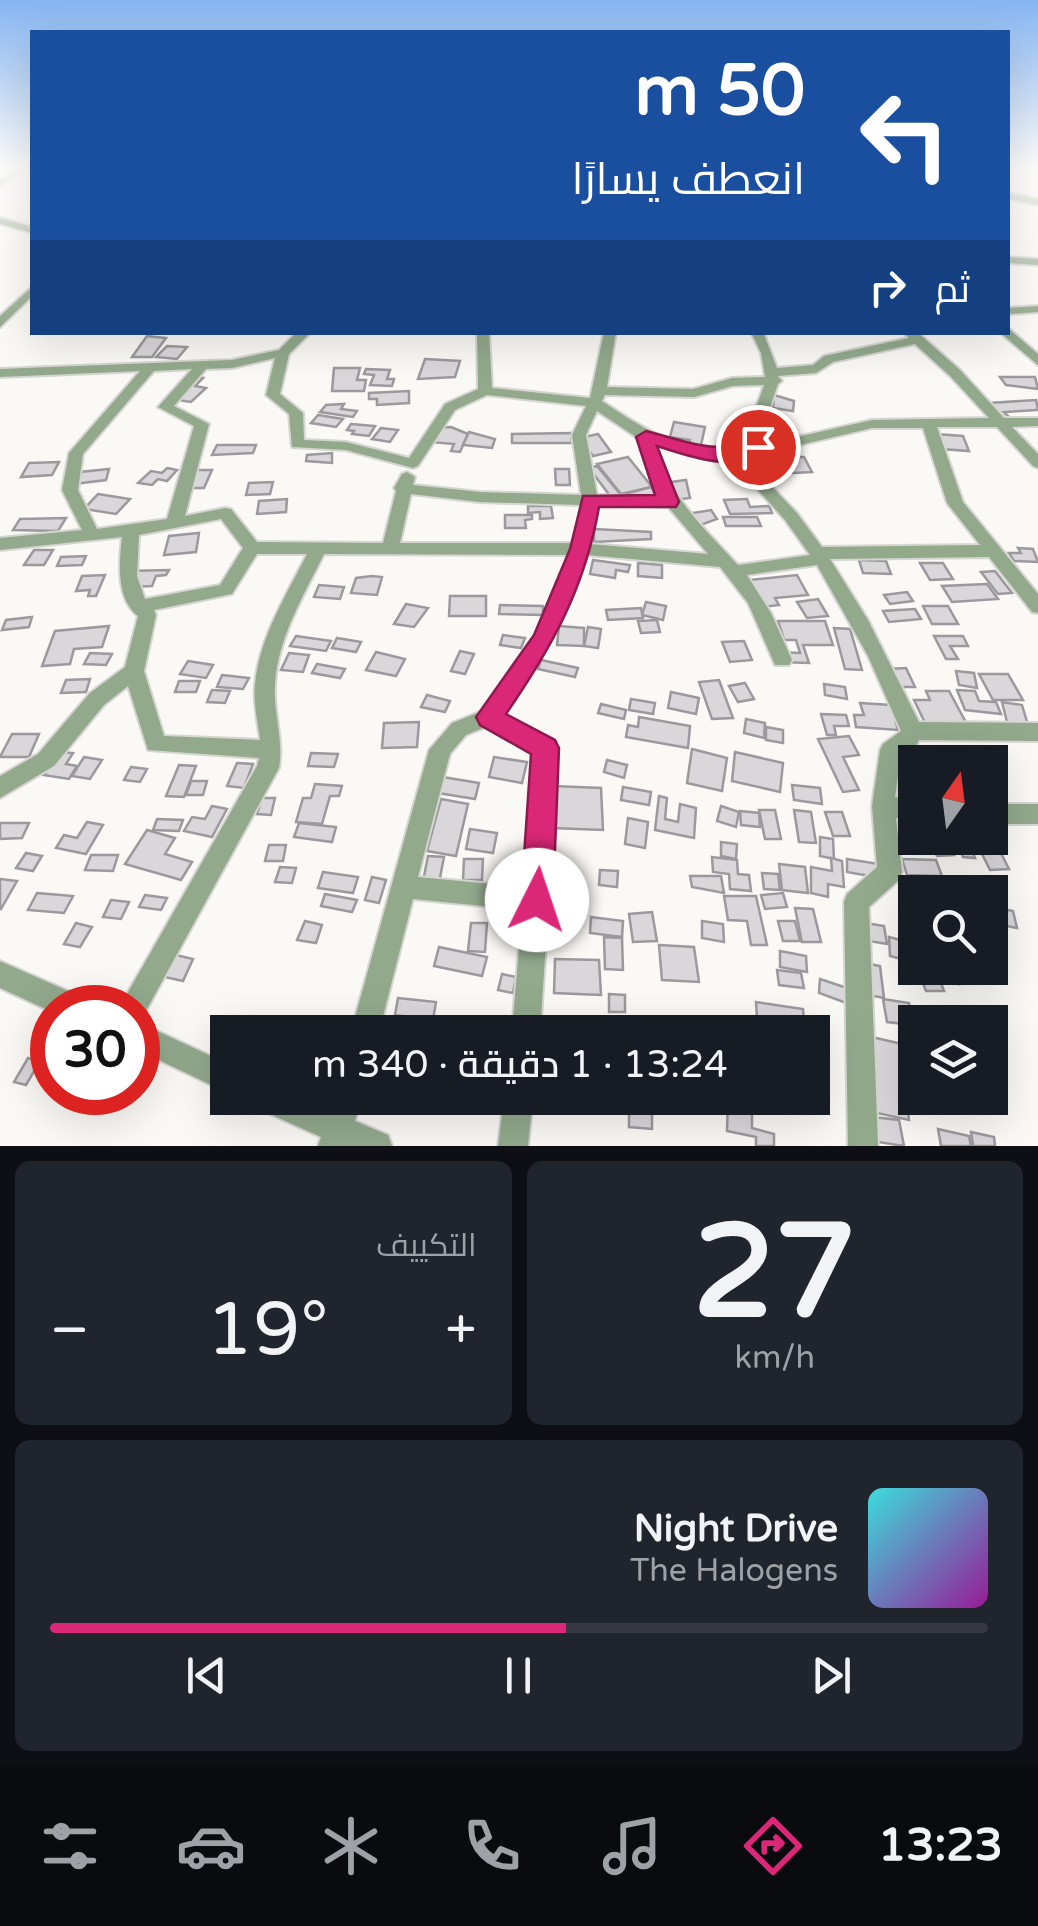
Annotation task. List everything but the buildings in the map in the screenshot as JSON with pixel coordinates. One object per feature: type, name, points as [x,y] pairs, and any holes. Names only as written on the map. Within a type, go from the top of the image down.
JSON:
[{"type":"street","points":[[2,221],[30,229]]},
{"type":"street","points":[[0,240],[16,225]]},
{"type":"street","points":[[1010,260],[1038,262]]},
{"type":"street","points":[[0,324],[30,292]]},
{"type":"street","points":[[0,302],[20,303]]},
{"type":"street","points":[[1010,310],[1038,309]]},
{"type":"street","points":[[0,373],[201,367],[282,352],[301,335]]},
{"type":"street","points":[[483,335],[485,390]]},
{"type":"street","points":[[370,1015],[440,750],[459,729],[489,717],[539,650],[581,549],[590,500],[579,435],[597,397],[609,335]]},
{"type":"street","points":[[758,335],[775,376],[759,424],[758,447]]},
{"type":"street","points":[[1010,335],[1038,361]]},
{"type":"street","points":[[390,550],[402,488],[413,463],[450,407],[485,390],[597,397],[694,393],[732,382],[816,369],[834,358],[913,336],[1003,423],[1038,463]]},
{"type":"street","points":[[282,352],[273,395],[296,413],[297,444],[346,446],[413,463]]},
{"type":"street","points":[[174,520],[202,424],[165,407],[201,367]]},
{"type":"street","points":[[92,535],[70,490],[76,452],[150,368]]},
{"type":"street","points":[[597,397],[646,437],[710,456],[734,456],[758,447],[872,424],[1038,422]]},
{"type":"street","points":[[928,422],[955,503],[1038,607]]},
{"type":"street","points":[[646,437],[650,460],[668,502],[729,566],[760,608],[782,660]]},
{"type":"street","points":[[734,456],[772,492],[819,556],[875,645],[912,732],[908,740],[891,750],[884,806],[890,872],[856,902],[863,1146]]},
{"type":"street","points":[[402,488],[480,497],[668,502]]},
{"type":"street","points":[[0,544],[131,531],[224,513],[252,548]]},
{"type":"street","points":[[131,531],[128,576],[132,600],[147,615],[134,671],[156,744],[272,750]]},
{"type":"street","points":[[252,548],[581,549],[729,566],[819,556],[991,551]]},
{"type":"street","points":[[138,607],[226,590],[252,548]]},
{"type":"street","points":[[145,985],[246,812],[272,750],[264,684],[269,660],[318,548]]},
{"type":"street","points":[[0,788],[46,760],[97,699],[134,671]]},
{"type":"street","points":[[489,717],[545,748],[527,1015]]},
{"type":"street","points":[[912,732],[1038,732]]},
{"type":"street","points":[[884,806],[898,808]]},
{"type":"street","points":[[1008,814],[1038,814]]},
{"type":"street","points":[[405,886],[537,900]]},
{"type":"street","points":[[0,974],[30,988]]},
{"type":"street","points":[[160,1047],[210,1070]]},
{"type":"street","points":[[296,1115],[335,1138],[376,1146]]},
{"type":"street","points":[[512,1146],[517,1115]]},
{"type":"route","points":[[537,900],[545,748],[489,717],[534,659],[544,638],[581,549],[590,500],[668,502],[650,460],[646,437],[710,456],[734,456],[758,447]]}]
